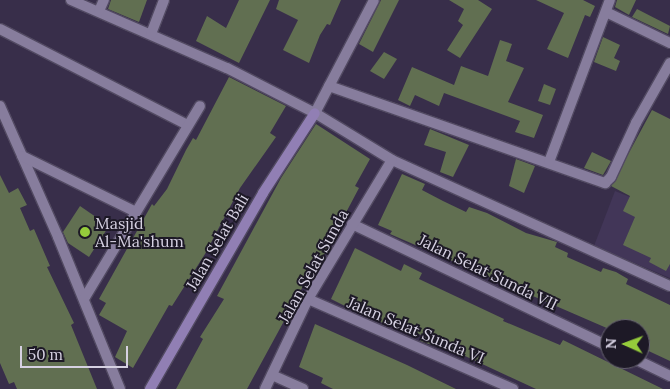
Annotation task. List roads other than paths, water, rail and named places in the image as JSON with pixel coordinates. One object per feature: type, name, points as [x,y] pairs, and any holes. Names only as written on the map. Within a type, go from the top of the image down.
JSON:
[{"type":"street","points":[[71,0],[227,68],[315,113],[392,160],[670,286]]},
{"type":"street","points":[[98,12],[104,0]]},
{"type":"street","points":[[151,34],[164,0]]},
{"type":"street","points":[[315,113],[374,0]]},
{"type":"street","points":[[549,162],[610,0]]},
{"type":"street","points":[[606,12],[670,43]]},
{"type":"street","points":[[0,29],[188,125]]},
{"type":"street","points":[[329,86],[549,162],[596,183],[608,182],[670,63]]},
{"type":"street","points":[[0,106],[84,299],[120,389]]},
{"type":"street","points":[[84,299],[200,106]]},
{"type":"street","name":"Jalan Selat Bali","points":[[150,389],[263,193],[315,113]]},
{"type":"street","points":[[22,156],[136,212]]},
{"type":"street","name":"Jalan Selat Sunda","points":[[265,389],[308,299],[392,160]]},
{"type":"street","name":"Jalan Selat Sunda VII","points":[[352,224],[600,342]]},
{"type":"street","name":"Jalan Selat Sunda VI","points":[[308,299],[513,389]]},
{"type":"street","points":[[650,366],[670,376]]},
{"type":"street","points":[[272,375],[303,389]]},
{"type":"place","name":"Masjid Al-Ma'shum","points":[[85,232]]}]
